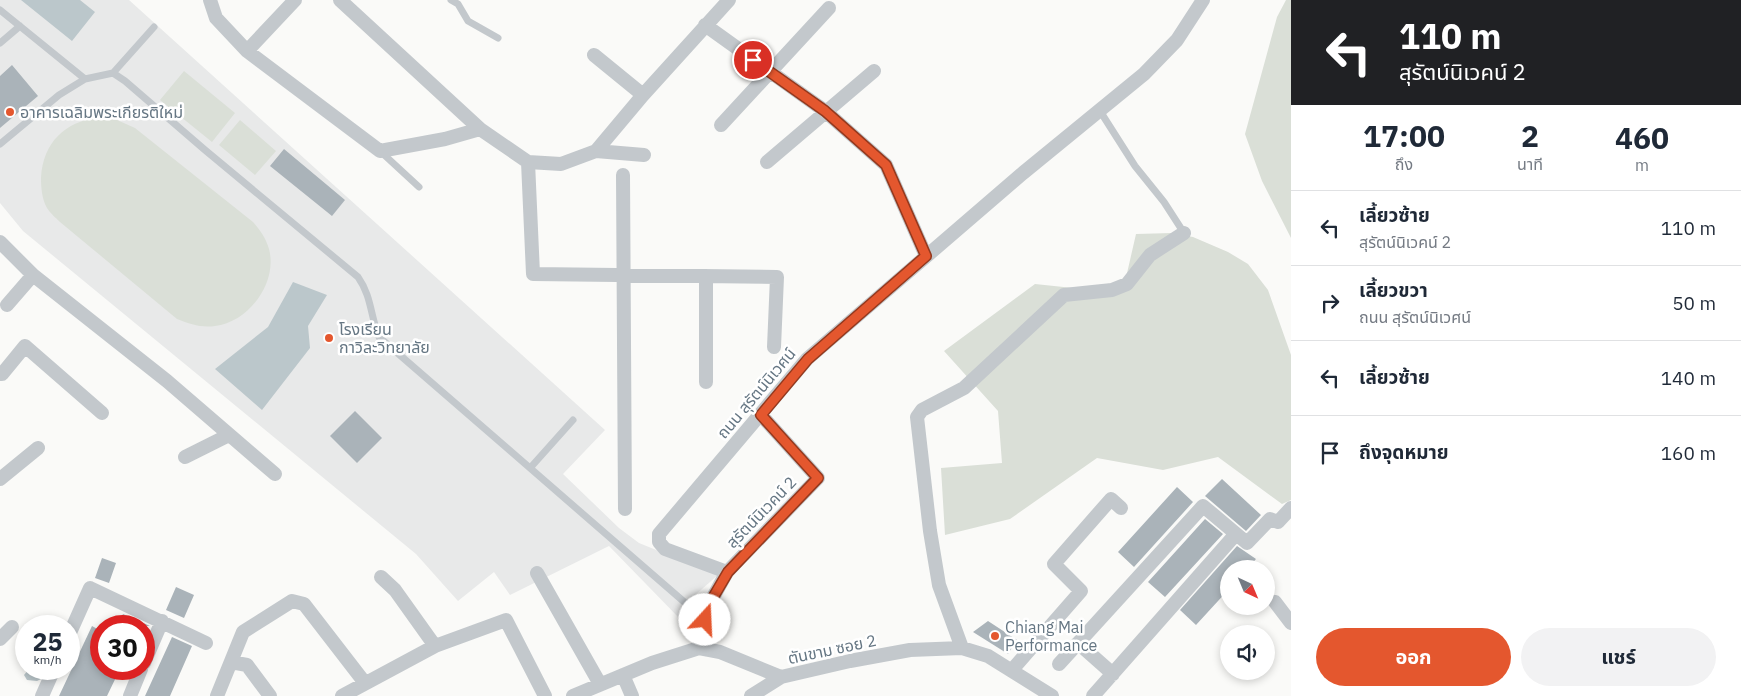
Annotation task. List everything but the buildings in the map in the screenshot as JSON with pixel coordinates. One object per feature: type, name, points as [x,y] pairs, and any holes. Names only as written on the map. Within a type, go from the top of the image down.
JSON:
[{"type":"street","points":[[210,0],[216,18],[248,51],[380,151],[445,139],[480,129]]},
{"type":"street","points":[[248,51],[295,0]]},
{"type":"street","points":[[340,0],[480,129],[528,162],[561,164],[596,151],[644,155]]},
{"type":"street","points":[[596,151],[643,95],[729,0]]},
{"type":"street","name":"ถนน สุรัตน์นิเวศน์","points":[[728,572],[665,549],[659,542],[660,534],[808,359],[1023,173],[1144,74],[1177,40],[1203,0]]},
{"type":"street","points":[[721,125],[829,8]]},
{"type":"street","points":[[705,25],[825,111],[886,165],[926,256]]},
{"type":"street","points":[[594,55],[643,95]]},
{"type":"street","points":[[767,162],[874,71]]},
{"type":"street","points":[[528,162],[532,274],[777,277],[774,346]]},
{"type":"street","points":[[623,175],[625,509]]},
{"type":"street","points":[[962,648],[939,585],[930,530],[917,417],[922,410],[964,388],[1064,295],[1112,290],[1127,284],[1150,255],[1184,233]]},
{"type":"street","points":[[0,242],[33,275],[167,381],[275,474]]},
{"type":"street","points":[[6,305],[33,275]]},
{"type":"street","points":[[706,276],[706,382]]},
{"type":"street","points":[[0,374],[25,346],[102,413]]},
{"type":"street","name":"สุรัตน์นิเวคน์ 2","points":[[699,648],[711,601],[728,572],[818,478],[761,415]]},
{"type":"street","points":[[185,457],[229,435]]},
{"type":"street","points":[[0,479],[38,448]]},
{"type":"street","points":[[1012,670],[1081,591],[1054,564],[1111,499],[1121,508]]},
{"type":"street","points":[[1059,664],[1203,506],[1247,543],[1270,520],[1278,522],[1291,508]]},
{"type":"street","points":[[1093,696],[1235,534]]},
{"type":"street","points":[[537,573],[600,684]]},
{"type":"street","points":[[381,577],[395,590],[435,646]]},
{"type":"street","points":[[78,615],[90,588],[206,643]]},
{"type":"street","points":[[217,696],[243,632],[292,601],[304,604],[365,682]]},
{"type":"street","points":[[1275,602],[1291,623]]},
{"type":"street","points":[[342,696],[435,646],[506,620],[545,696]]},
{"type":"street","points":[[155,637],[162,621]]},
{"type":"street","points":[[0,639],[12,627]]},
{"type":"street","points":[[1078,643],[1112,674]]},
{"type":"street","points":[[573,696],[622,675],[699,648]]},
{"type":"street","name":"ตันขาม ซอย 2","points":[[699,648],[720,652],[781,677],[910,650],[962,648],[988,656],[1052,696]]},
{"type":"street","points":[[231,662],[247,665],[270,696]]},
{"type":"street","points":[[622,675],[632,696]]},
{"type":"street","points":[[751,696],[781,677]]},
{"type":"street","points":[[42,696],[49,680]]},
{"type":"street","points":[[130,696],[137,680]]},
{"type":"lane","points":[[451,0],[458,4],[468,20],[498,38]]},
{"type":"lane","points":[[0,10],[85,78]]},
{"type":"lane","points":[[0,43],[20,26]]},
{"type":"lane","points":[[0,144],[59,95],[85,78],[113,73],[154,27]]},
{"type":"lane","points":[[113,73],[358,277],[368,291],[374,323],[379,337],[705,620]]},
{"type":"lane","points":[[1100,111],[1134,166],[1164,202],[1184,233]]},
{"type":"lane","points":[[380,151],[419,187]]},
{"type":"lane","points":[[531,467],[573,420]]},
{"type":"shaded area","name":"โรงเรียน กาวิละวิทยาลัย","points":[[0,0],[129,0],[605,430],[563,474],[619,528],[639,543],[718,575],[686,603],[682,621],[609,546],[510,595],[494,572],[458,601],[416,554],[23,231],[0,203]]},
{"type":"shaded area","points":[[21,0],[80,0],[95,12],[72,41]]},
{"type":"shaded area","points":[[1286,0],[1291,0],[1291,238],[1262,181],[1245,134],[1277,17]]},
{"type":"shaded area","points":[[184,71],[235,113],[212,142],[160,100]]},
{"type":"shaded area","points":[[99,117],[117,120],[135,128],[253,222],[260,231],[269,249],[271,262],[269,274],[265,287],[258,298],[239,317],[215,326],[196,325],[177,319],[48,210],[43,197],[41,178],[46,154],[51,144],[66,129]]},
{"type":"shaded area","points":[[240,120],[276,151],[255,175],[219,145]]},
{"type":"shaded area","points":[[1172,233],[1193,237],[1228,252],[1248,264],[1268,290],[1291,355],[1291,500],[1282,504],[1218,457],[1163,470],[1097,458],[1010,519],[945,535],[941,468],[1002,463],[998,411],[944,351],[1035,284],[1073,288],[1125,282],[1136,234]]},
{"type":"shaded area","points":[[293,282],[327,295],[308,326],[310,348],[262,410],[215,369],[268,327]]},
{"type":"place","name":"อาคารเฉลิมพระเกียรติใหม่","points":[[10,112]]},
{"type":"place","name":"โรงเรียน กาวิละวิทยาลัย","points":[[329,338]]},
{"type":"place","name":"Chiang Mai Performance","points":[[995,636]]},
{"type":"route","points":[[705,620],[711,601],[728,572],[818,478],[761,415],[808,359],[926,256],[886,165],[825,111],[753,60]]}]
